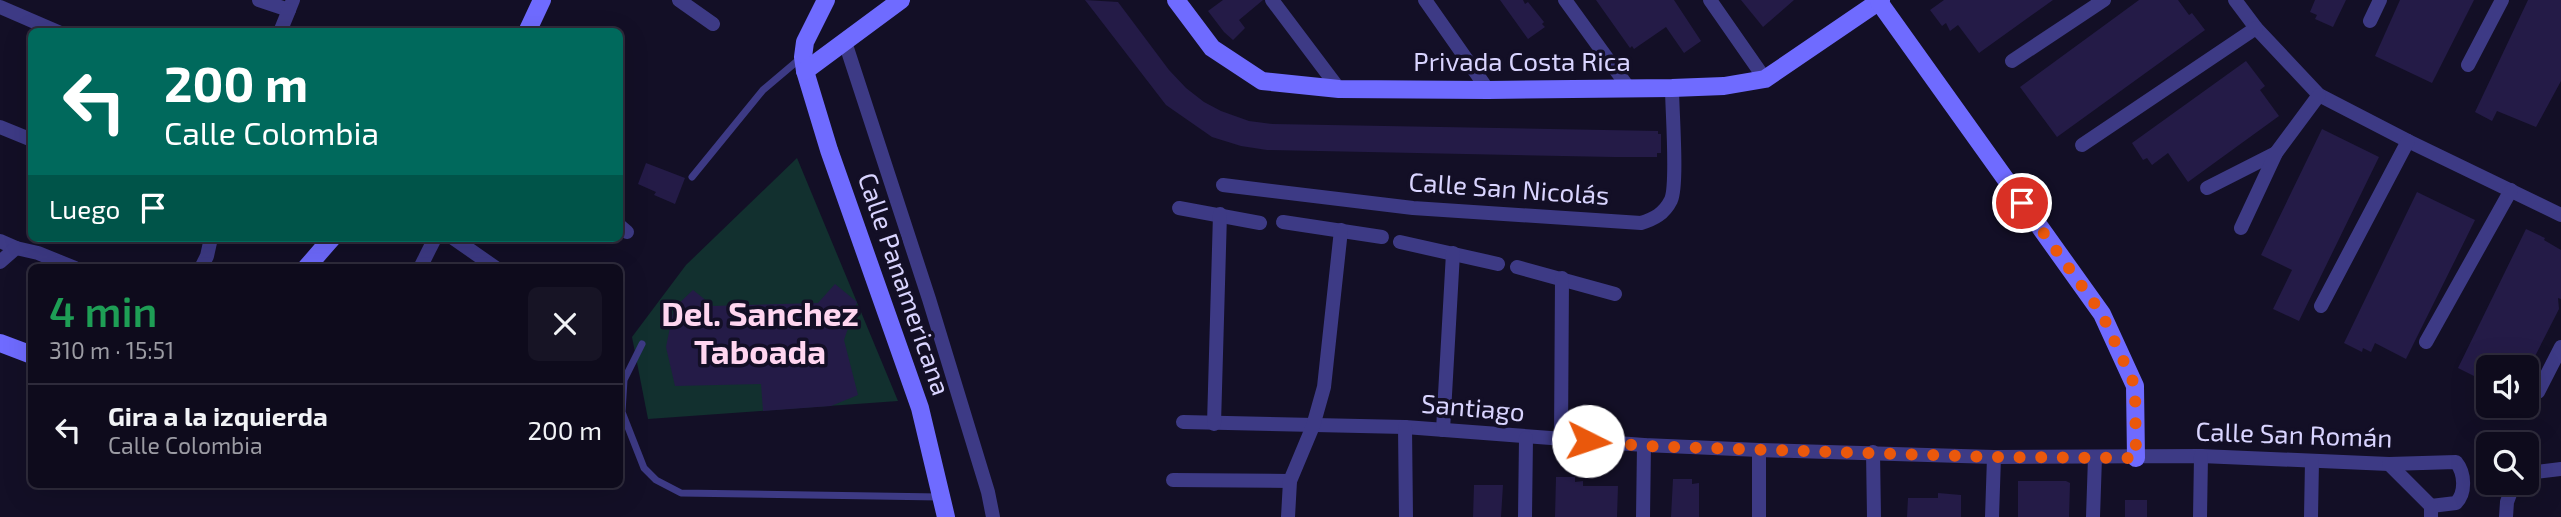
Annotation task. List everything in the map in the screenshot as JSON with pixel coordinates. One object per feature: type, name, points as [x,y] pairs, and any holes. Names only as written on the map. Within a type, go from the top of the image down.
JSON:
[{"type":"street","points":[[259,0],[291,5],[282,28]]},
{"type":"street","points":[[529,28],[542,0]]},
{"type":"street","points":[[679,0],[713,24]]},
{"type":"street","points":[[804,64],[805,42],[826,0]]},
{"type":"street","points":[[804,64],[845,42],[901,0]]},
{"type":"street","name":"Privada Costa Rica","points":[[1176,0],[1212,48],[1262,81],[1339,89],[1488,90],[1724,86],[1765,79],[1870,4]]},
{"type":"street","points":[[1272,0],[1339,89]]},
{"type":"street","points":[[1425,0],[1488,90]]},
{"type":"street","points":[[1565,0],[1628,87]]},
{"type":"street","points":[[1710,0],[1765,79]]},
{"type":"street","points":[[2012,61],[2104,0]]},
{"type":"street","points":[[2235,0],[2256,28],[2319,95],[2561,215]]},
{"type":"street","points":[[2370,20],[2380,0]]},
{"type":"street","points":[[2468,65],[2502,0]]},
{"type":"street","points":[[1870,4],[2102,314],[2135,386],[2136,458]]},
{"type":"street","points":[[0,7],[49,28]]},
{"type":"street","points":[[2082,145],[2256,28]]},
{"type":"street","points":[[845,42],[929,299],[988,492],[993,517]]},
{"type":"street","name":"Calle Panamericana","points":[[804,64],[829,150],[920,408],[946,517]]},
{"type":"street","name":"Calle San Nicolás","points":[[1223,185],[1413,208],[1641,223],[1662,214],[1672,199],[1672,88]]},
{"type":"street","points":[[2241,228],[2276,153],[2319,95]]},
{"type":"street","points":[[0,127],[28,138]]},
{"type":"street","points":[[2321,306],[2408,141]]},
{"type":"street","points":[[2207,188],[2276,153]]},
{"type":"street","points":[[2427,342],[2511,190]]},
{"type":"street","points":[[1179,208],[1260,223]]},
{"type":"street","points":[[1214,424],[1220,214]]},
{"type":"street","points":[[1283,222],[1382,237]]},
{"type":"street","points":[[1289,517],[1290,481],[1313,426],[1324,387],[1341,230]]},
{"type":"street","points":[[0,242],[65,264]]},
{"type":"street","points":[[203,264],[210,242]]},
{"type":"street","points":[[309,264],[329,242]]},
{"type":"street","points":[[422,264],[434,242]]},
{"type":"street","points":[[459,242],[490,264]]},
{"type":"street","points":[[1400,242],[1498,264]]},
{"type":"street","points":[[0,262],[16,248]]},
{"type":"street","points":[[1443,430],[1453,253]]},
{"type":"street","points":[[1517,267],[1615,294]]},
{"type":"street","points":[[1561,439],[1562,278]]},
{"type":"street","points":[[0,344],[28,354]]},
{"type":"street","points":[[2539,390],[2561,347]]},
{"type":"street","name":"Santiago","points":[[1183,422],[1405,427],[1644,446],[1994,457],[2136,458]]},
{"type":"street","points":[[1405,427],[1406,517]]},
{"type":"street","points":[[1525,517],[1526,438]]},
{"type":"street","points":[[1643,517],[1644,446]]},
{"type":"street","points":[[1759,450],[1759,517]]},
{"type":"street","points":[[1874,452],[1874,517]]},
{"type":"street","points":[[2200,517],[2201,456]]},
{"type":"street","name":"Calle San Román","points":[[2136,458],[2201,456],[2389,464],[2456,462],[2462,471],[2462,495],[2456,503],[2431,511]]},
{"type":"street","points":[[1992,517],[1994,457]]},
{"type":"street","points":[[2093,517],[2095,457]]},
{"type":"street","points":[[2311,517],[2312,461]]},
{"type":"street","points":[[2389,464],[2431,511]]},
{"type":"street","points":[[2539,471],[2561,469]]},
{"type":"street","points":[[1173,480],[1290,481]]},
{"type":"street","points":[[2506,517],[2510,495]]},
{"type":"lane","points":[[692,177],[763,90],[804,64]]},
{"type":"lane","points":[[623,396],[624,380],[642,344]]},
{"type":"lane","points":[[623,415],[644,468],[656,480],[681,493],[941,497]]},
{"type":"green space","points":[[797,158],[898,401],[648,419],[632,337],[686,265]]},
{"type":"building","points":[[1085,0],[1118,2],[1169,70],[1186,88],[1221,111],[1249,121],[1273,124],[1658,131],[1658,134],[1661,134],[1661,153],[1657,153],[1657,157],[1614,157],[1267,150],[1241,146],[1212,137],[1166,105]]},
{"type":"building","points":[[1223,0],[1263,0],[1239,20],[1245,28],[1233,40],[1208,11]]},
{"type":"building","points":[[1500,0],[1523,0],[1525,4],[1528,2],[1545,27],[1528,39]]},
{"type":"building","points":[[1596,0],[1674,0],[1701,41],[1684,53],[1666,27],[1634,49],[1632,46],[1630,48]]},
{"type":"building","points":[[1741,0],[1794,0],[1763,27]]},
{"type":"building","points":[[1944,0],[2053,0],[1979,53],[1958,25],[1950,31],[1946,23],[1942,26],[1930,10]]},
{"type":"building","points":[[2139,0],[2178,0],[2205,30],[2057,137],[2020,87]]},
{"type":"building","points":[[2315,0],[2346,0],[2333,27],[2315,19],[2317,15],[2310,12]]},
{"type":"building","points":[[2400,0],[2474,0],[2432,83],[2375,56]]},
{"type":"building","points":[[2528,0],[2561,0],[2561,81],[2536,127],[2497,111],[2492,121],[2475,112]]},
{"type":"building","points":[[2246,61],[2265,86],[2260,90],[2279,116],[2188,182],[2168,153],[2152,165],[2147,158],[2143,160],[2132,143]]},
{"type":"building","points":[[2322,129],[2379,157],[2299,321],[2273,309],[2292,270],[2261,255]]},
{"type":"building","points":[[646,163],[685,178],[675,204],[638,184]]},
{"type":"building","points":[[2417,192],[2475,220],[2406,359],[2375,343],[2371,352],[2363,348],[2362,352],[2344,343]]},
{"type":"building","points":[[2526,229],[2561,250],[2559,309],[2536,355],[2476,355],[2476,377],[2458,368]]},
{"type":"building","points":[[835,284],[857,302],[844,340],[858,395],[831,406],[763,411],[761,384],[675,386],[666,347],[674,308],[693,290],[713,306],[818,303]]},
{"type":"building","points":[[1556,477],[1575,477],[1575,482],[1583,481],[1583,486],[1618,486],[1617,517],[1555,517]]},
{"type":"building","points":[[1673,479],[1692,479],[1692,484],[1699,483],[1699,517],[1671,517]]},
{"type":"building","points":[[2018,481],[2070,483],[2069,517],[2018,517]]},
{"type":"building","points":[[1474,485],[1503,485],[1501,517],[1473,517]]},
{"type":"building","points":[[1938,493],[1961,495],[1961,517],[1907,517],[1908,498],[1938,498]]},
{"type":"building","points":[[2125,500],[2147,500],[2147,517],[2125,517]]},
{"type":"district","name":"Del. Sanchez Taboada","points":[[760,333]]},
{"type":"route","points":[[1588,441],[1759,450],[2136,458],[2135,386],[2102,314],[2022,203]]}]
